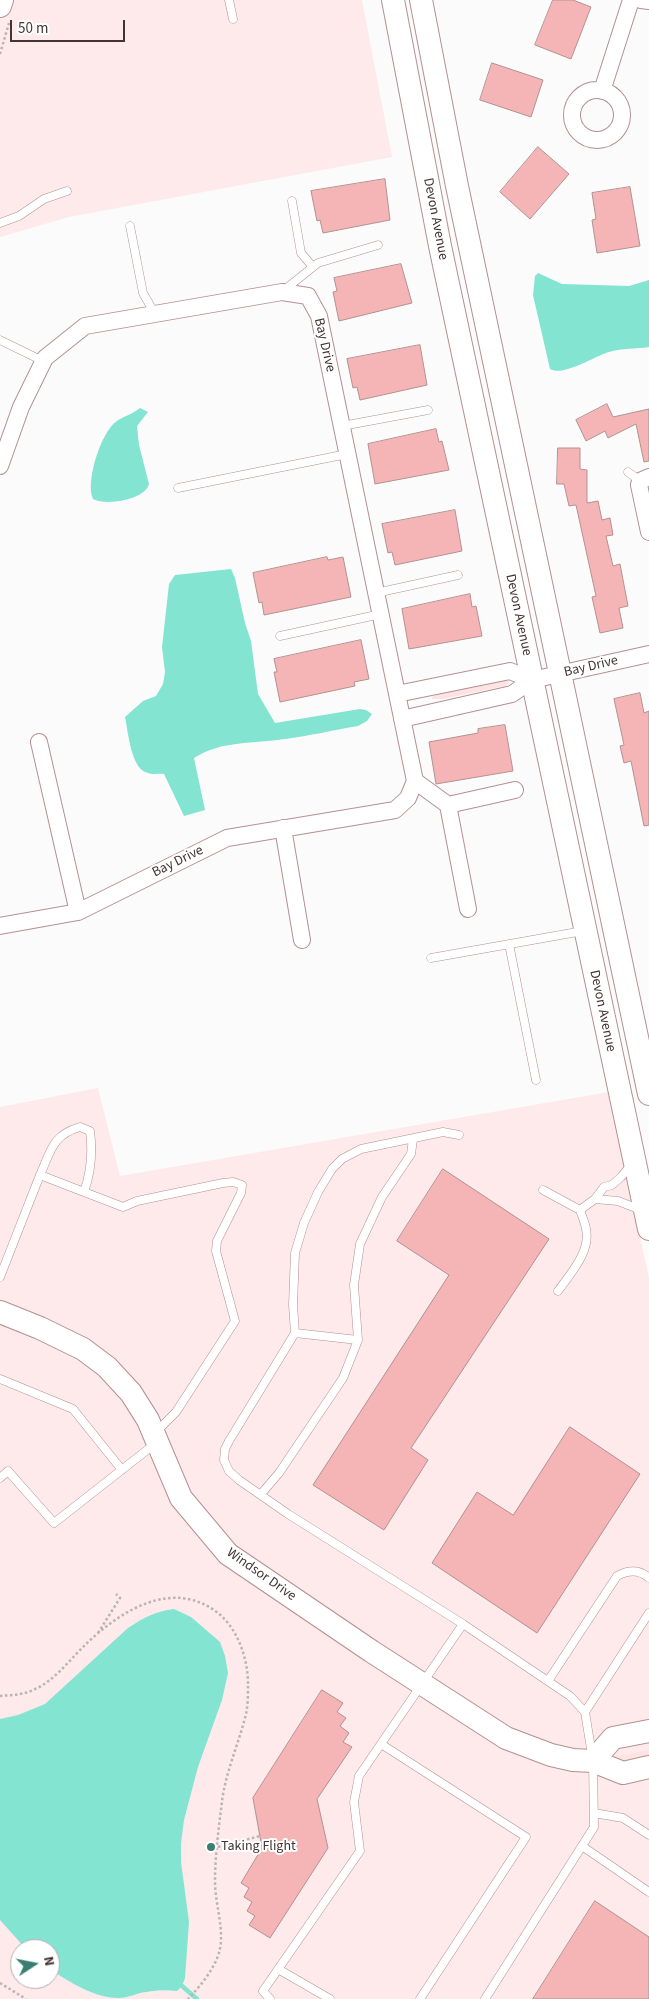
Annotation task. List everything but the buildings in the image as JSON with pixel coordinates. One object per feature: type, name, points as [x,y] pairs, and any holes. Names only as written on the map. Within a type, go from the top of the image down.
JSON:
[{"type":"main road","name":"Devon Avenue","points":[[393,0],[440,246],[634,1161],[645,1186],[647,1220]]},
{"type":"main road","name":"Devon Avenue","points":[[421,0],[457,186],[649,1094]]},
{"type":"main road","name":"Windsor Drive","points":[[0,1312],[40,1328],[83,1349],[107,1367],[131,1393],[148,1420],[181,1498],[228,1554],[506,1738],[551,1755],[573,1760],[593,1760],[623,1773],[649,1767]]},
{"type":"main road","points":[[593,1760],[613,1738],[649,1730]]},
{"type":"street","points":[[602,91],[631,0]]},
{"type":"street","points":[[641,0],[649,1]]},
{"type":"street","name":"Bay Drive","points":[[0,466],[21,407],[43,361],[85,326],[282,292],[308,296],[319,316],[415,781],[408,798],[395,810],[227,838],[78,912],[0,926]]},
{"type":"street","points":[[639,477],[649,532]]},
{"type":"street","name":"Bay Drive","points":[[402,719],[512,694],[532,680],[649,654]]},
{"type":"street","points":[[397,694],[510,671],[532,680]]},
{"type":"street","points":[[39,742],[78,912]]},
{"type":"street","points":[[415,781],[448,805],[468,909]]},
{"type":"street","points":[[448,805],[515,790]]},
{"type":"street","points":[[282,828],[302,940]]},
{"type":"lane","points":[[230,0],[233,19]]},
{"type":"lane","points":[[0,223],[19,216],[44,199],[67,191]]},
{"type":"lane","points":[[292,201],[301,252],[313,267]]},
{"type":"lane","points":[[130,226],[143,293],[155,314]]},
{"type":"lane","points":[[282,292],[318,263],[378,245]]},
{"type":"lane","points":[[0,340],[43,361]]},
{"type":"lane","points":[[342,426],[428,410]]},
{"type":"lane","points":[[178,488],[347,454]]},
{"type":"lane","points":[[376,593],[458,575]]},
{"type":"lane","points":[[280,636],[380,614]]},
{"type":"lane","points":[[431,958],[585,930]]},
{"type":"lane","points":[[509,944],[536,1080]]},
{"type":"lane","points":[[0,1277],[40,1175],[56,1140],[66,1131],[80,1126],[90,1132],[92,1149],[89,1178],[84,1192]]},
{"type":"lane","points":[[459,1135],[443,1132],[362,1149],[342,1159],[332,1169],[318,1192],[304,1223],[295,1253],[293,1305],[295,1333],[225,1449],[224,1460],[230,1471],[239,1480],[288,1514],[463,1624],[548,1681],[570,1696],[584,1712],[593,1760],[594,1826],[485,1999]]},
{"type":"lane","points":[[261,1494],[279,1473],[343,1378],[358,1340],[354,1285],[360,1244],[382,1197],[411,1154],[413,1139]]},
{"type":"lane","points":[[580,1210],[595,1199],[604,1187],[621,1177],[634,1161]]},
{"type":"lane","points":[[0,1478],[8,1471],[54,1523],[122,1470],[156,1438],[176,1412],[235,1321],[216,1251],[217,1241],[241,1193],[242,1185],[233,1182],[223,1183],[137,1201],[123,1207],[40,1175]]},
{"type":"lane","points":[[543,1190],[580,1210],[587,1230],[586,1244],[581,1258],[558,1291]]},
{"type":"lane","points":[[595,1199],[618,1201],[647,1220]]},
{"type":"lane","points":[[295,1333],[358,1340]]},
{"type":"lane","points":[[0,1380],[73,1410],[122,1470]]},
{"type":"lane","points":[[548,1681],[617,1576],[632,1571],[640,1572],[649,1578]]},
{"type":"lane","points":[[584,1712],[649,1613]]},
{"type":"lane","points":[[270,1999],[263,1991],[360,1851],[354,1802],[359,1776],[463,1624]]},
{"type":"lane","points":[[381,1744],[526,1837],[420,1999]]},
{"type":"lane","points":[[594,1813],[623,1818],[649,1835]]},
{"type":"lane","points":[[582,1846],[649,1892]]},
{"type":"lane","points":[[278,1969],[330,1999]]},
{"type":"path","points":[[0,54],[4,8]]},
{"type":"path","points":[[98,1634],[120,1598],[116,1594]]},
{"type":"path","points":[[0,1696],[23,1694],[34,1690],[51,1679],[98,1634],[127,1612],[142,1604],[171,1597],[185,1597],[210,1607],[222,1616],[232,1631],[247,1664],[247,1713],[231,1760],[223,1796],[215,1881],[221,1938],[219,1954],[203,1983],[188,1999]]},
{"type":"path","points":[[218,1847],[260,1836]]},
{"type":"path","points":[[0,1984],[26,1999]]},
{"type":"shaded area","points":[[0,0],[362,0],[392,157],[69,217],[0,237]]},
{"type":"shaded area","points":[[538,273],[562,284],[629,286],[649,280],[649,347],[609,352],[563,370],[556,371],[550,369],[533,295],[535,276]]},
{"type":"shaded area","points":[[140,408],[148,412],[137,426],[139,445],[149,484],[146,490],[133,498],[115,502],[93,499],[91,481],[93,470],[105,435],[117,421]]},
{"type":"shaded area","points":[[231,569],[251,641],[258,694],[275,723],[360,709],[372,714],[367,721],[358,726],[294,738],[227,745],[205,752],[194,758],[205,810],[184,816],[164,774],[148,773],[138,765],[131,749],[125,717],[143,701],[156,696],[163,684],[165,672],[162,647],[169,584],[175,575]]},
{"type":"shaded area","points":[[507,680],[509,683],[505,686],[443,699],[432,699],[432,697],[444,692]]},
{"type":"shaded area","points":[[98,1088],[120,1176],[609,1092],[649,1278],[649,1999],[0,1999],[0,1107]]},
{"type":"shaded area","points":[[174,1609],[191,1617],[220,1642],[228,1673],[222,1700],[198,1767],[184,1820],[181,1862],[189,1922],[185,1978],[182,1986],[177,1991],[154,1991],[122,1998],[110,1997],[92,1992],[60,1975],[60,1939],[17,1939],[0,1920],[0,1719],[18,1715],[45,1704],[128,1628],[161,1611]]},
{"type":"shaded area","points":[[649,1750],[649,1756],[615,1763],[613,1757]]},
{"type":"waterway","points":[[182,1986],[197,1999]]},
{"type":"place","name":"Taking Flight","points":[[211,1847]]}]
